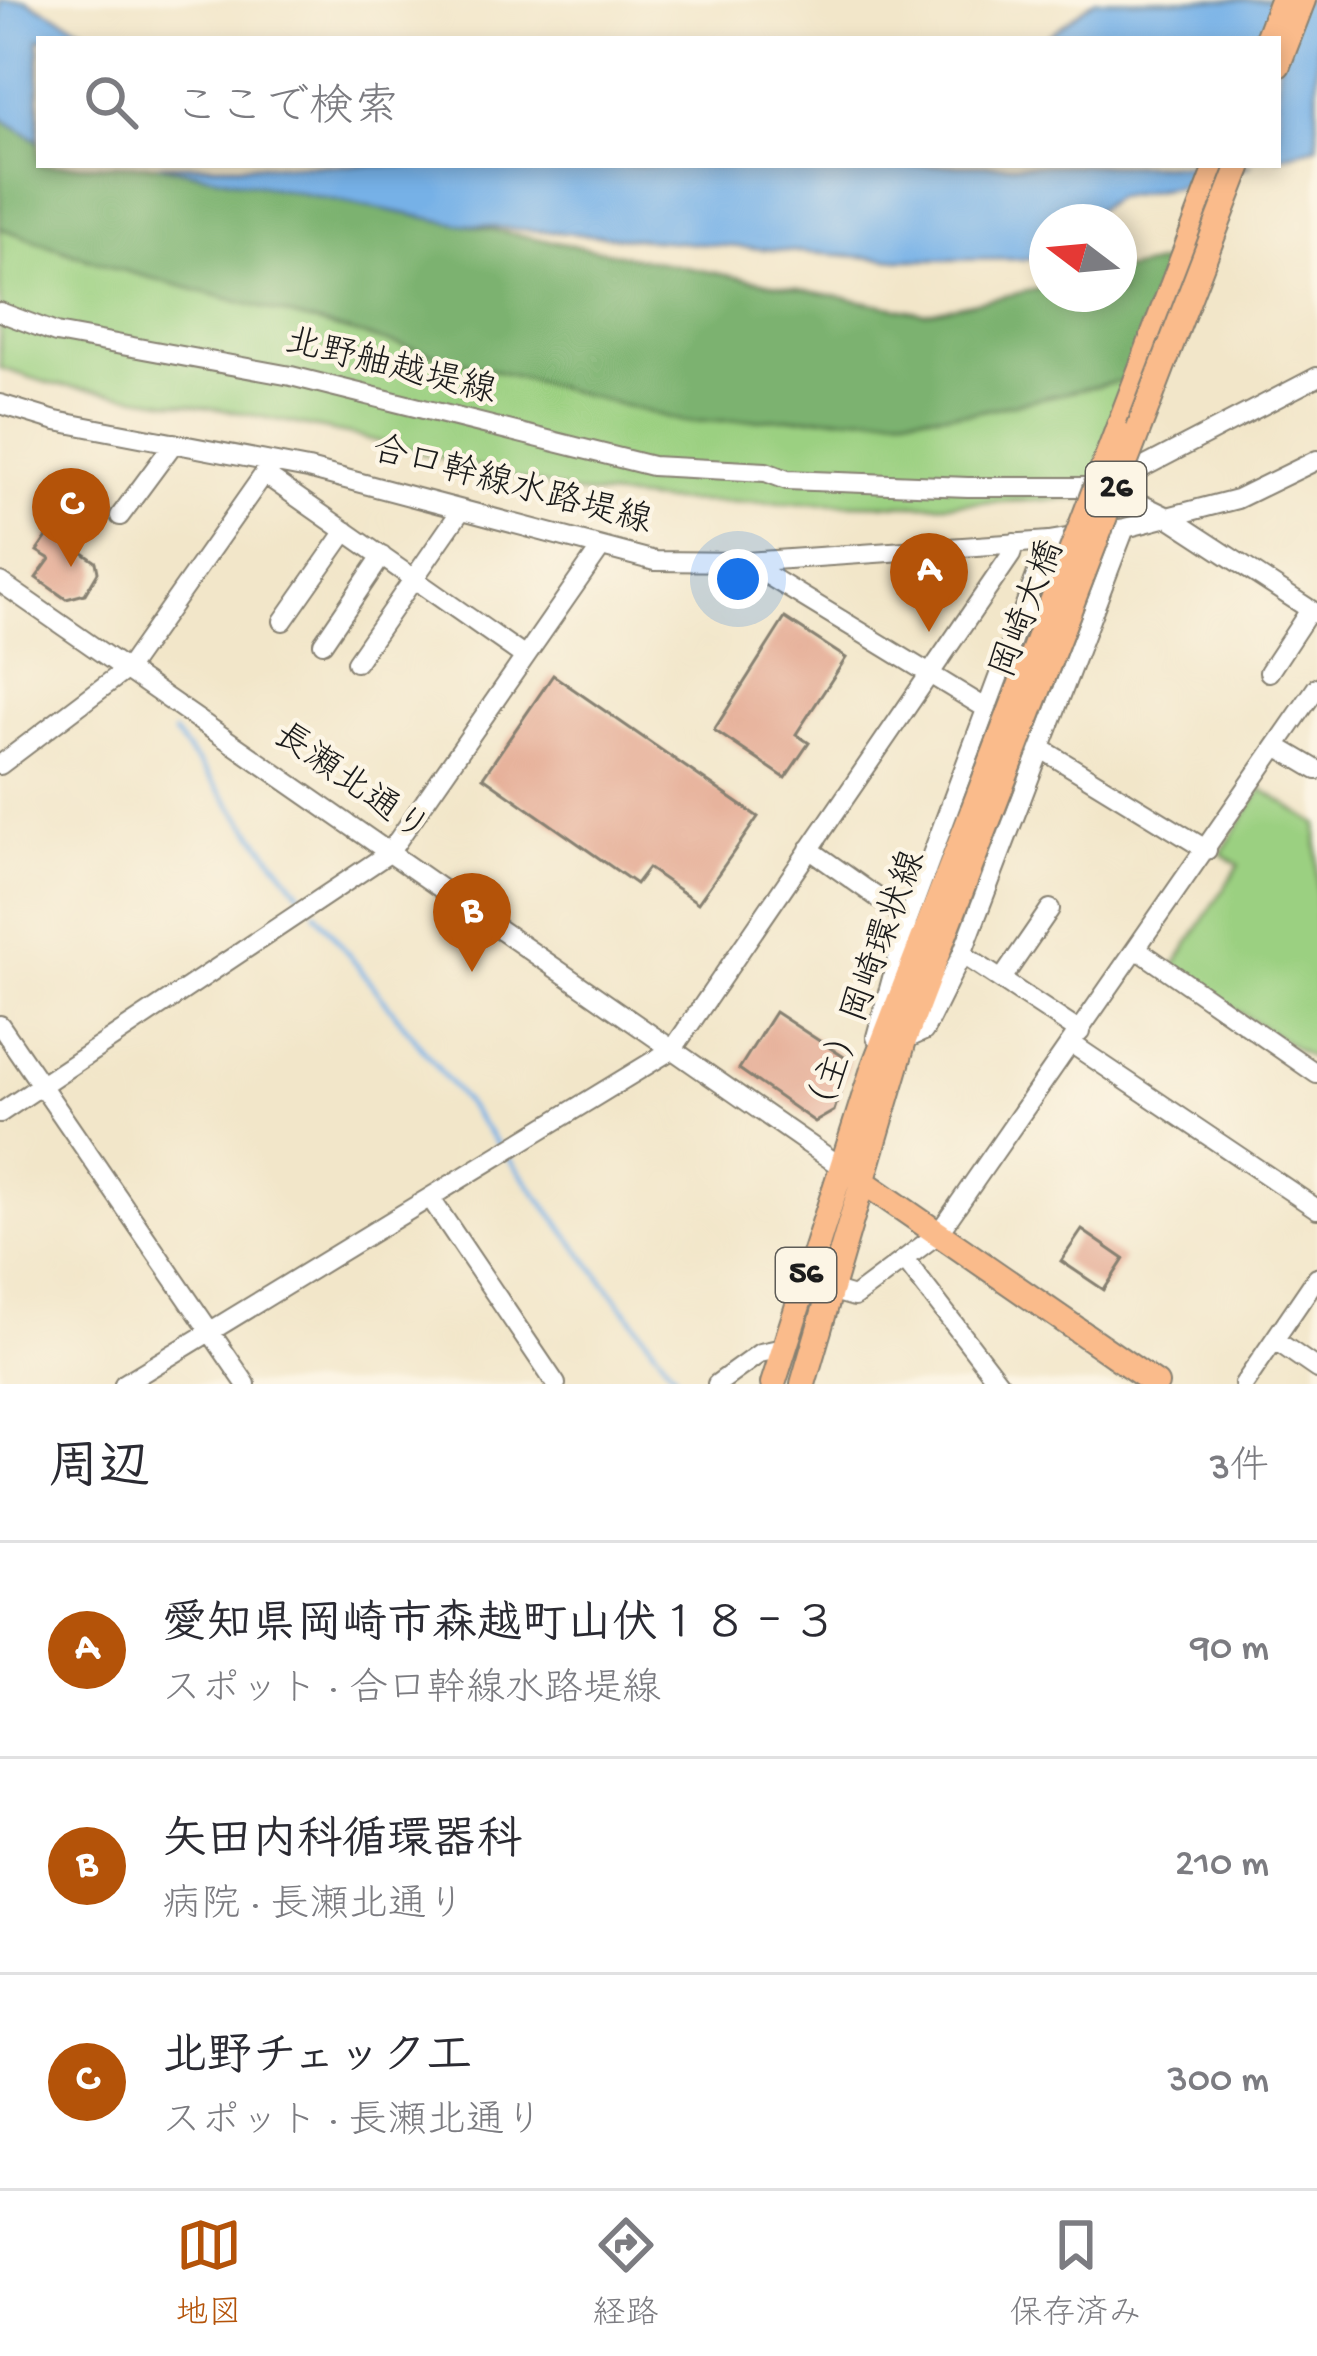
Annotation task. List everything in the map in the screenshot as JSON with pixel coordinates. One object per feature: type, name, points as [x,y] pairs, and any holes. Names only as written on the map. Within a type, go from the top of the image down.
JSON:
[{"type":"main road","points":[[1268,36],[1282,0]]},
{"type":"main road","points":[[1281,57],[1303,0]]},
{"type":"main road","name":"岡崎大橋","points":[[982,811],[1217,168]]},
{"type":"main road","name":"岡崎大橋","points":[[982,811],[1239,168]]},
{"type":"main road","name":"（主）岡崎環状線","points":[[863,1181],[904,1040],[982,811]]},
{"type":"main road","name":"（主）岡崎環状線","points":[[982,811],[874,1066],[840,1166],[1156,1384]]},
{"type":"main road","name":"56","points":[[773,1384],[840,1166]]},
{"type":"main road","name":"56","points":[[802,1384],[863,1181]]},
{"type":"street","name":"北野舳越堤線","points":[[0,312],[56,333],[291,376],[652,466],[766,472],[787,480],[1106,487]]},
{"type":"street","points":[[1106,487],[1317,377]]},
{"type":"street","name":"合口幹線水路堤線","points":[[0,404],[56,421],[174,442],[266,469],[308,469],[655,561],[746,562],[1014,544],[1170,518]]},
{"type":"street","points":[[120,516],[174,442]]},
{"type":"street","points":[[1170,518],[1237,499],[1317,460]]},
{"type":"street","points":[[0,764],[127,669],[266,469],[525,657]]},
{"type":"street","points":[[1106,487],[1170,518],[1314,612],[1269,672]]},
{"type":"street","points":[[356,662],[460,512]]},
{"type":"street","points":[[904,1040],[924,1030],[962,954],[1125,528]]},
{"type":"street","points":[[284,621],[346,531]]},
{"type":"street","points":[[874,1066],[877,1031],[908,919],[1049,541]]},
{"type":"street","points":[[124,1384],[673,1049],[1014,544]]},
{"type":"street","points":[[0,1113],[388,853],[600,549]]},
{"type":"street","points":[[323,643],[382,556]]},
{"type":"street","points":[[746,562],[1207,850]]},
{"type":"street","name":"長瀬北通り","points":[[0,582],[840,1166]]},
{"type":"street","points":[[830,1289],[854,1297],[938,1234],[1317,687]]},
{"type":"street","points":[[1278,746],[1317,770]]},
{"type":"street","points":[[809,849],[908,919]]},
{"type":"street","points":[[1002,980],[1050,909]]},
{"type":"street","points":[[1137,949],[1317,1074]]},
{"type":"street","points":[[962,954],[1317,1209]]},
{"type":"street","points":[[0,1025],[246,1384]]},
{"type":"street","points":[[430,1198],[556,1384]]},
{"type":"street","points":[[905,1260],[1000,1384]]},
{"type":"street","points":[[1244,1384],[1317,1277]]},
{"type":"street","points":[[1275,1340],[1317,1369]]},
{"type":"street","points":[[717,1384],[760,1353],[783,1348]]},
{"type":"green space","points":[[0,118],[36,139],[36,168],[172,168],[924,313],[1029,291],[1029,312],[1137,312],[1137,267],[1182,258],[1136,378],[970,413],[685,422],[114,268],[0,228]]},
{"type":"green space","points":[[0,228],[114,268],[970,413],[1136,378],[1096,498],[922,505],[660,501],[575,493],[353,435],[51,384],[0,368]]},
{"type":"green space","points":[[1262,789],[1317,824],[1317,1062],[1172,969],[1239,865],[1221,853]]},
{"type":"water","points":[[0,0],[25,0],[98,36],[36,36],[36,139],[0,118]]},
{"type":"water","points":[[1095,0],[1317,0],[1317,146],[1281,156],[1281,36],[1048,36]]},
{"type":"water","points":[[171,168],[1242,168],[1176,187],[1115,197],[1105,204],[1029,204],[1029,259],[899,260],[458,224]]},
{"type":"building","points":[[51,531],[96,562],[98,572],[85,594],[66,599],[36,578],[50,559],[37,551]]},
{"type":"building","points":[[785,618],[846,658],[796,734],[809,743],[785,778],[714,730]]},
{"type":"building","points":[[553,675],[758,817],[698,903],[648,868],[636,884],[483,777]]},
{"type":"building","points":[[775,1012],[850,1061],[834,1111],[815,1122],[739,1069]]},
{"type":"building","points":[[1082,1230],[1124,1259],[1104,1290],[1061,1261]]},
{"type":"waterway","points":[[174,733],[308,903]]},
{"type":"waterway","points":[[315,912],[501,1148]]},
{"type":"waterway","points":[[508,1157],[682,1384]]},
{"type":"place","name":"北野チェック工","points":[[71,567]]},
{"type":"place","name":"愛知県岡崎市森越町山伏１８‐３","points":[[929,632]]},
{"type":"place","name":"矢田内科循環器科","points":[[472,972]]}]
